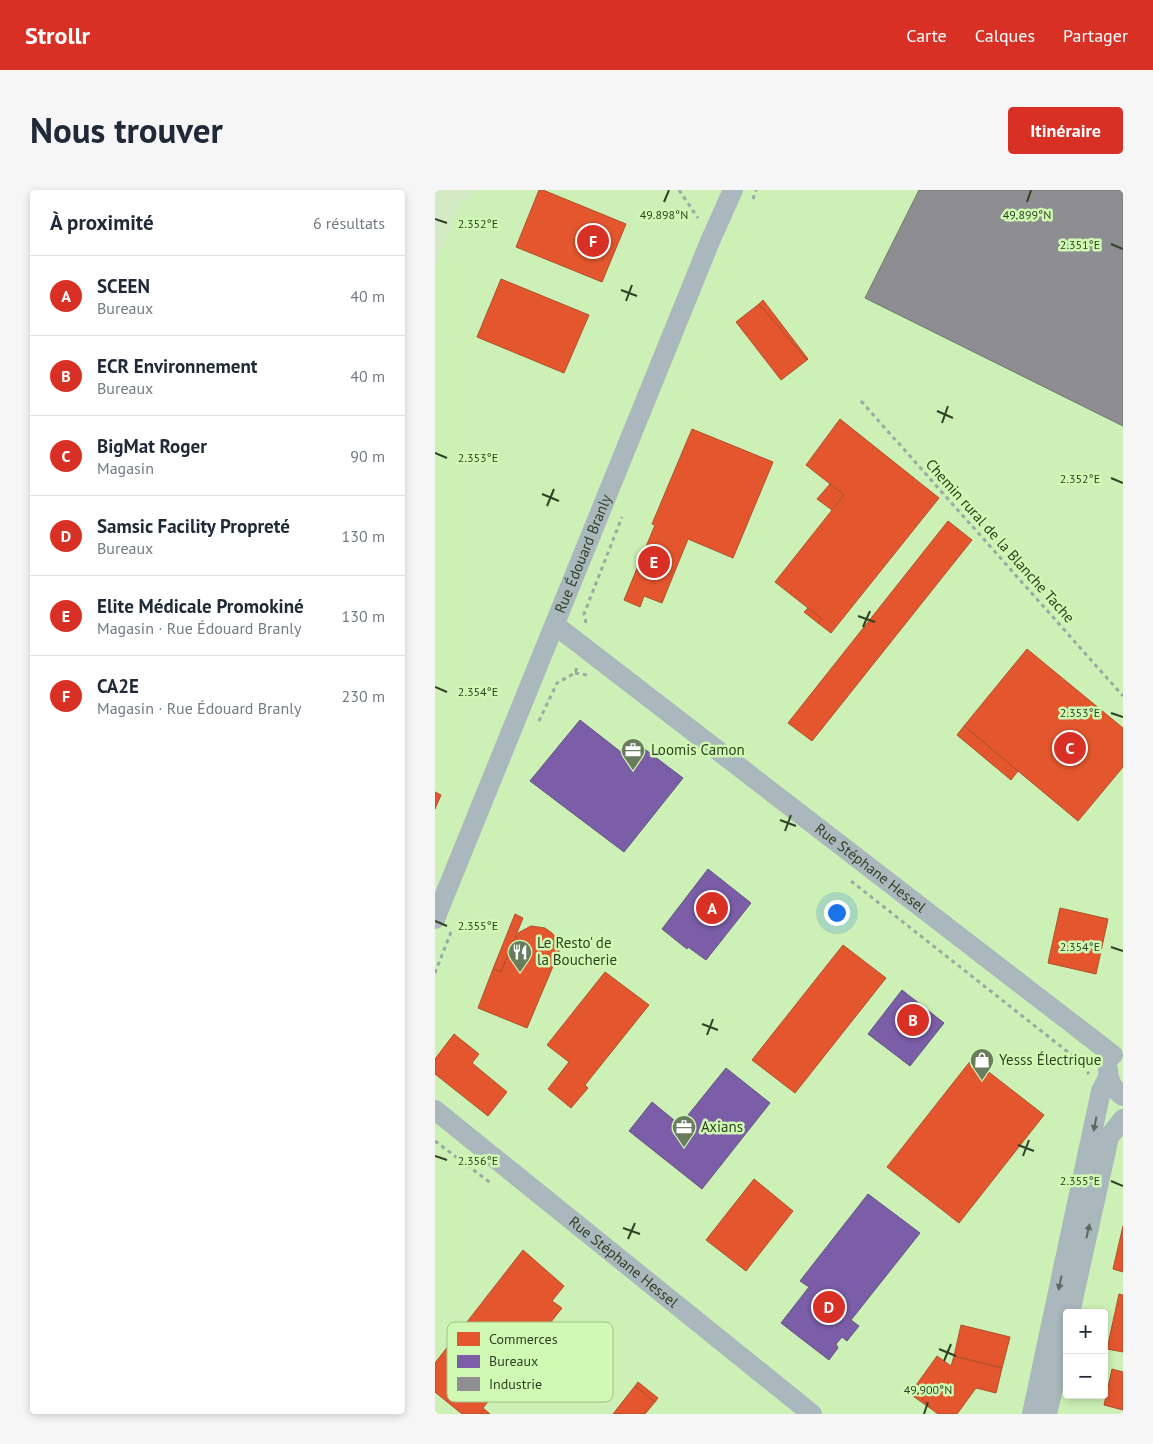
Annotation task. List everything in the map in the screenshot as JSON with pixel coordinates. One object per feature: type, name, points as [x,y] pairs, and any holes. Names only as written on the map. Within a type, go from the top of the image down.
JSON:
[{"type":"street","name":"Rue Édouard Branly","points":[[435,919],[711,239],[733,190]]},
{"type":"street","name":"Rue Stéphane Hessel","points":[[555,625],[1118,1051]]},
{"type":"street","points":[[1032,1414],[1101,1091],[1099,1076],[1118,1051]]},
{"type":"street","points":[[1099,1076],[1123,1096]]},
{"type":"street","name":"Rue Stéphane Hessel","points":[[435,1110],[812,1414]]},
{"type":"street","points":[[1071,1309],[1109,1137],[1123,1119]]},
{"type":"street","points":[[1047,1414],[1063,1344]]},
{"type":"path","points":[[679,190],[711,239]]},
{"type":"path","points":[[749,208],[757,190]]},
{"type":"path","name":"Chemin rural de la Blanche Tache","points":[[861,401],[1123,696]]},
{"type":"path","points":[[575,673],[592,630],[585,622],[584,614],[624,512]]},
{"type":"path","points":[[536,728],[557,683],[575,673],[591,675]]},
{"type":"path","points":[[847,878],[1099,1076]]},
{"type":"path","points":[[435,973],[453,927]]},
{"type":"shaded area","points":[[478,190],[1123,190],[1123,1414],[435,1414],[435,266],[461,202]]},
{"type":"building: Commerces","points":[[539,190],[626,224],[602,282],[516,247]]},
{"type":"building: Commerces","points":[[501,279],[589,315],[564,373],[477,337]]},
{"type":"building: Commerces","points":[[763,300],[808,359],[807,360],[759,304]]},
{"type":"building: Commerces","points":[[759,304],[807,360],[781,380],[736,322]]},
{"type":"building: Commerces","points":[[840,419],[939,498],[831,633],[818,623],[822,619],[775,582],[844,495],[806,465]]},
{"type":"building: Commerces","points":[[692,429],[773,462],[733,558],[688,539],[662,603],[644,596],[640,607],[624,600],[655,525],[652,524]]},
{"type":"building: Commerces","points":[[830,484],[844,495],[832,510],[817,499]]},
{"type":"building: Commerces","points":[[948,521],[972,540],[812,741],[788,723]]},
{"type":"building: Commerces","points":[[808,608],[822,619],[818,623],[804,612]]},
{"type":"building: Commerces","points":[[1027,649],[1123,728],[1123,767],[1078,821],[964,726]]},
{"type":"building: Commerces","points":[[964,726],[1018,771],[1011,780],[957,735]]},
{"type":"building: Commerces","points":[[435,792],[441,795],[435,809]]},
{"type":"building: Commerces","points":[[1060,908],[1108,919],[1096,974],[1048,963]]},
{"type":"building: Commerces","points":[[515,914],[523,918],[501,972],[493,969]]},
{"type":"building: Commerces","points":[[531,926],[545,928],[552,933],[557,939],[559,952],[527,1028],[478,1008],[493,969],[501,972],[518,933]]},
{"type":"building: Commerces","points":[[843,945],[886,978],[795,1093],[752,1060]]},
{"type":"building: Commerces","points":[[605,972],[649,1005],[585,1085],[588,1088],[571,1108],[548,1089],[569,1062],[547,1045]]},
{"type":"building: Commerces","points":[[454,1034],[479,1054],[472,1063],[507,1092],[488,1116],[435,1074],[435,1059]]},
{"type":"building: Commerces","points":[[972,1059],[1044,1115],[959,1223],[887,1167]]},
{"type":"building: Commerces","points":[[754,1179],[793,1211],[746,1271],[706,1240]]},
{"type":"building: Commerces","points":[[1123,1226],[1123,1272],[1113,1269]]},
{"type":"building: Commerces","points":[[523,1250],[564,1286],[552,1301],[562,1308],[551,1322],[467,1322]]},
{"type":"building: Commerces","points":[[1119,1294],[1123,1295],[1123,1352],[1108,1349]]},
{"type":"building: Commerces","points":[[961,1325],[1010,1337],[1002,1368],[954,1356]]},
{"type":"building: Commerces","points":[[447,1348],[447,1402],[435,1392],[435,1363]]},
{"type":"building: Commerces","points":[[937,1356],[951,1366],[954,1356],[1002,1368],[996,1393],[976,1388],[957,1414],[938,1414],[930,1408],[914,1388]]},
{"type":"building: Commerces","points":[[1112,1369],[1123,1372],[1123,1410],[1104,1405],[1105,1399],[1108,1399],[1108,1387]]},
{"type":"building: Commerces","points":[[638,1382],[658,1398],[655,1402],[635,1386]]},
{"type":"building: Commerces","points":[[635,1386],[655,1402],[645,1414],[613,1414]]},
{"type":"building: Commerces","points":[[914,1388],[930,1408],[910,1394]]},
{"type":"building: Commerces","points":[[447,1402],[488,1402],[483,1408],[490,1414],[462,1414]]},
{"type":"building: Bureaux","points":[[580,720],[626,756],[638,744],[683,778],[624,852],[530,781]]},
{"type":"building: Bureaux","points":[[708,869],[751,903],[706,960],[688,947],[687,949],[662,929]]},
{"type":"building: Bureaux","points":[[902,990],[944,1023],[910,1066],[868,1034]]},
{"type":"building: Bureaux","points":[[726,1068],[770,1103],[702,1189],[629,1131],[652,1102],[680,1125]]},
{"type":"building: Bureaux","points":[[868,1194],[920,1233],[851,1320],[859,1326],[847,1341],[842,1337],[836,1344],[838,1348],[829,1360],[781,1323],[809,1287],[800,1281]]},
{"type":"building: Industrie","points":[[919,190],[1123,190],[1123,426],[865,298]]},
{"type":"place","name":"CA2E","points":[[593,241]]},
{"type":"place","name":"Elite Médicale Promokiné","points":[[654,562]]},
{"type":"place","name":"BigMat Roger","points":[[1070,748]]},
{"type":"place","name":"Loomis Camon","points":[[633,771]]},
{"type":"place","name":"SCEEN","points":[[712,908]]},
{"type":"place","name":"Le Resto' de la Boucherie","points":[[520,973]]},
{"type":"place","name":"ECR Environnement","points":[[913,1020]]},
{"type":"place","name":"Yesss Électrique","points":[[982,1081]]},
{"type":"place","name":"Axians","points":[[684,1148]]},
{"type":"place","name":"Samsic Facility Propreté","points":[[829,1307]]}]
